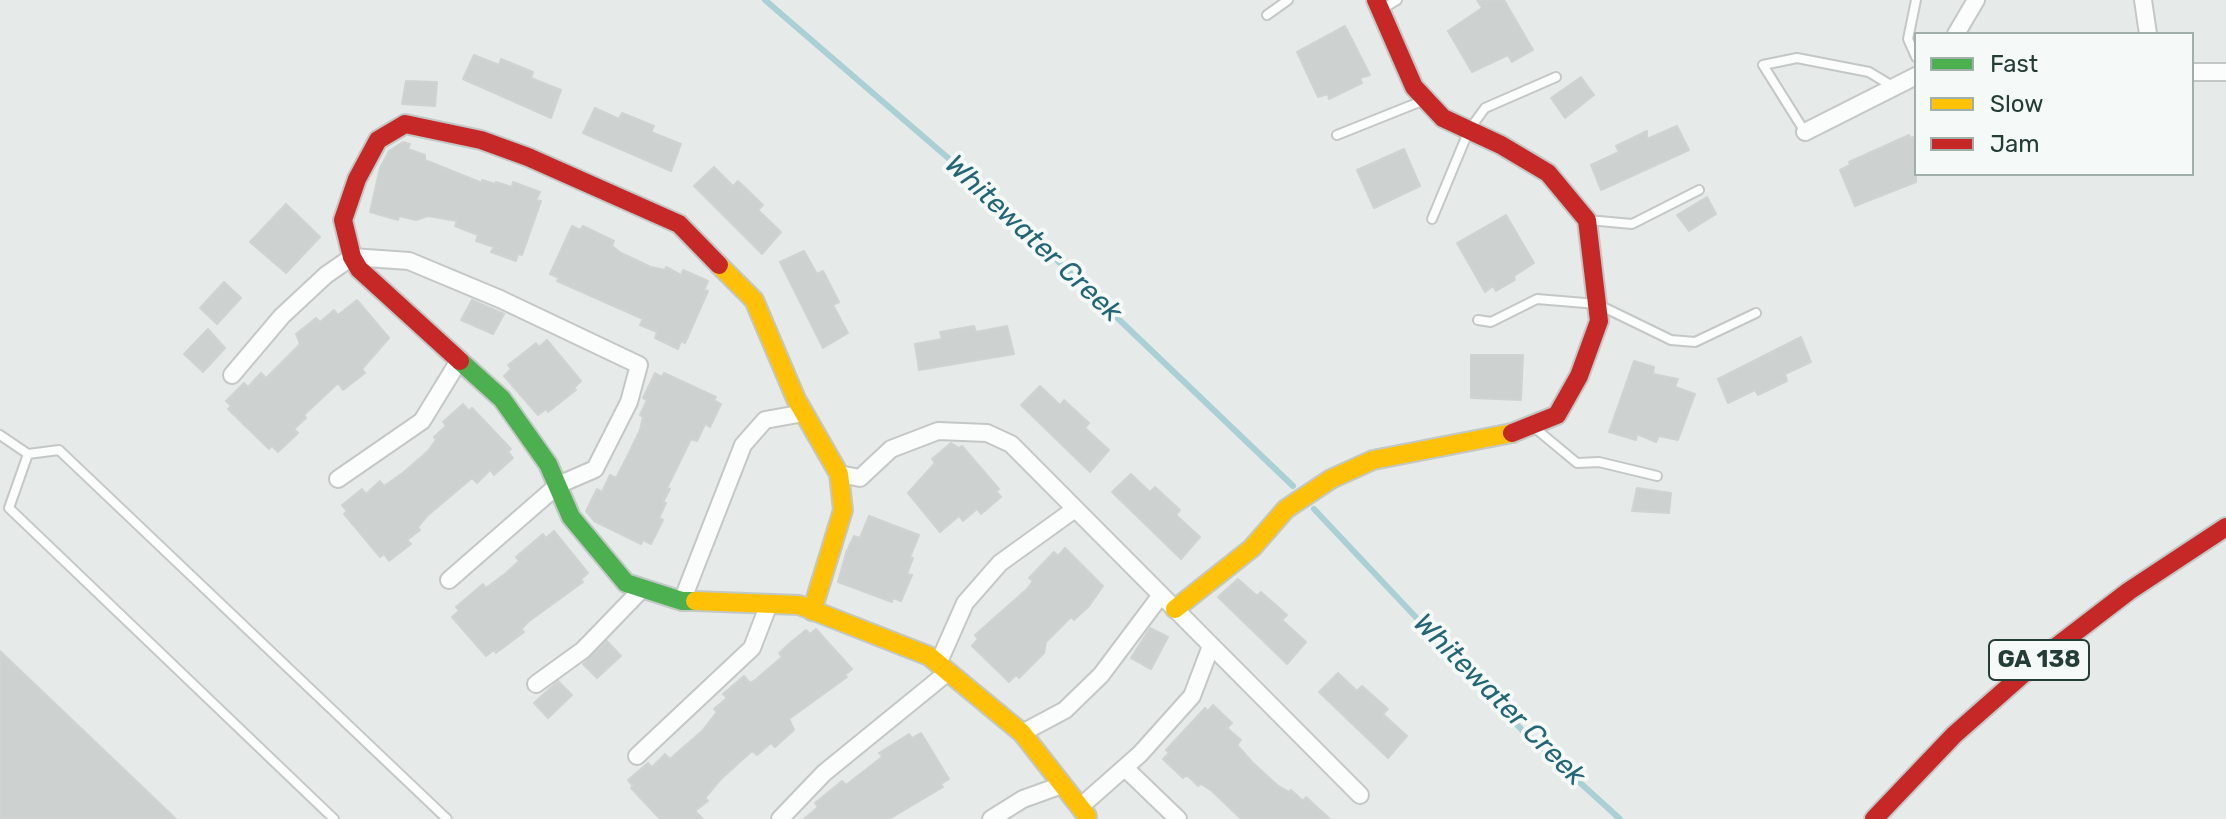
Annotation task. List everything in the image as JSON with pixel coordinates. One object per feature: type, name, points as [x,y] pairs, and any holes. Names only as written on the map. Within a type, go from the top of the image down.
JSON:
[{"type":"street","points":[[1957,32],[1976,0]]},
{"type":"street","points":[[2143,0],[2148,32]]},
{"type":"street","points":[[1022,733],[1065,710],[1168,602],[1252,548],[1286,509],[1331,479],[1373,460],[1503,437],[1557,415],[1579,376],[1599,321],[1587,220],[1548,173],[1443,118],[1426,100],[1414,87],[1385,3]]},
{"type":"street","points":[[2194,72],[2226,72]]},
{"type":"street","points":[[1805,132],[1897,89],[1914,77]]},
{"type":"street","points":[[812,611],[843,510],[839,474],[804,413],[754,300],[679,224],[481,140],[405,124],[378,140],[357,179],[343,220],[352,257],[359,269],[502,399],[548,464],[571,517],[626,583],[682,601],[799,605],[812,611],[929,656],[1022,733],[1086,815],[1192,696],[1211,646]]},
{"type":"street","points":[[232,375],[282,316],[326,275],[352,257],[409,261],[500,299],[639,365],[629,402],[595,469],[558,485],[449,580]]},
{"type":"street","points":[[338,479],[422,421],[460,359]]},
{"type":"street","points":[[682,601],[743,445],[765,420],[804,413]]},
{"type":"street","points":[[839,474],[860,478],[891,449],[938,431],[987,433],[1011,444],[1360,795]]},
{"type":"street","points":[[780,819],[824,773],[943,668],[965,603],[1000,563],[1075,509]]},
{"type":"street","name":"GA 138","points":[[1874,819],[1954,735],[2039,660],[2129,591],[2226,527]]},
{"type":"street","points":[[536,684],[583,650],[643,588]]},
{"type":"street","points":[[637,756],[752,648],[769,604]]},
{"type":"street","points":[[1125,768],[1178,819]]},
{"type":"street","points":[[991,819],[1023,799],[1062,785]]},
{"type":"lane","points":[[1267,15],[1288,0]]},
{"type":"lane","points":[[1914,52],[1908,39],[1916,0]]},
{"type":"lane","points":[[1805,132],[1763,65],[1797,58],[1869,72],[1897,89]]},
{"type":"lane","points":[[1432,219],[1469,130],[1485,108],[1556,77]]},
{"type":"lane","points":[[1337,135],[1426,100]]},
{"type":"lane","points":[[1587,220],[1632,224],[1699,190]]},
{"type":"lane","points":[[1478,320],[1491,322],[1537,299],[1597,304],[1671,340],[1695,342],[1756,313]]},
{"type":"lane","points":[[1532,425],[1577,463],[1599,462],[1657,476]]},
{"type":"lane","points":[[0,435],[28,454],[59,450],[447,819]]},
{"type":"lane","points":[[28,454],[9,508],[334,819]]},
{"type":"building","points":[[1477,0],[1504,0],[1533,50],[1512,62],[1508,55],[1472,72],[1448,31],[1482,8]]},
{"type":"building","points":[[1345,26],[1370,75],[1360,78],[1362,83],[1329,99],[1328,94],[1318,97],[1297,52]]},
{"type":"building","points":[[474,55],[499,65],[501,59],[533,72],[531,78],[561,90],[551,118],[463,79]]},
{"type":"building","points":[[1581,77],[1594,95],[1565,118],[1551,98]]},
{"type":"building","points":[[406,81],[437,82],[435,106],[402,104]]},
{"type":"building","points":[[595,108],[619,119],[622,113],[654,126],[651,132],[681,144],[671,171],[583,133]]},
{"type":"building","points":[[1677,126],[1689,150],[1601,190],[1591,165],[1619,152],[1616,146],[1647,131],[1647,139]]},
{"type":"building","points":[[1909,135],[1914,137],[1916,182],[1855,206],[1840,170],[1850,165],[1849,162]]},
{"type":"building","points":[[403,142],[410,144],[408,149],[425,155],[425,160],[482,183],[482,180],[512,187],[513,182],[540,192],[536,200],[541,201],[522,255],[518,254],[516,261],[491,252],[494,247],[476,241],[478,235],[455,226],[457,221],[428,216],[416,220],[399,216],[398,220],[370,212],[380,168],[389,151]]},
{"type":"building","points":[[1404,149],[1420,186],[1374,208],[1357,170]]},
{"type":"building","points":[[714,167],[733,186],[738,181],[763,205],[758,210],[781,232],[762,254],[694,186]]},
{"type":"building","points":[[1707,197],[1716,214],[1689,231],[1677,215]]},
{"type":"building","points":[[286,204],[320,237],[286,273],[250,242]]},
{"type":"building","points":[[1506,215],[1534,263],[1514,276],[1515,280],[1496,291],[1493,286],[1485,292],[1457,243]]},
{"type":"building","points":[[572,226],[580,230],[583,226],[614,241],[612,246],[621,253],[651,267],[665,270],[666,267],[681,275],[683,270],[708,281],[704,290],[708,291],[685,343],[681,341],[678,349],[655,338],[657,332],[640,325],[643,319],[557,281],[559,278],[550,274]]},
{"type":"building","points":[[804,251],[817,274],[823,271],[839,302],[833,305],[848,333],[823,348],[780,262]]},
{"type":"building","points":[[224,282],[241,298],[217,324],[200,308]]},
{"type":"building","points":[[357,300],[389,338],[362,369],[365,373],[343,390],[338,383],[304,415],[306,418],[294,429],[298,433],[278,452],[272,446],[269,449],[228,409],[231,406],[226,401],[244,383],[248,387],[261,373],[266,378],[300,344],[296,334],[316,318],[320,322],[334,310],[338,315]]},
{"type":"building","points":[[472,300],[504,314],[493,334],[461,320]]},
{"type":"building","points":[[974,326],[976,332],[1007,326],[1014,354],[919,370],[915,344],[942,339],[940,332]]},
{"type":"building","points":[[208,329],[225,348],[203,372],[184,354]]},
{"type":"building","points":[[1801,337],[1811,362],[1785,374],[1787,381],[1758,395],[1755,390],[1728,403],[1718,379]]},
{"type":"building","points":[[547,340],[581,381],[574,388],[576,390],[548,412],[546,409],[538,415],[504,376],[511,369],[508,365],[536,343],[539,347]]},
{"type":"building","points":[[1471,355],[1523,355],[1521,400],[1471,398]]},
{"type":"building","points":[[1634,361],[1654,367],[1653,374],[1678,379],[1675,387],[1695,394],[1678,440],[1659,436],[1656,442],[1637,434],[1636,440],[1609,432]]},
{"type":"building","points":[[655,373],[662,377],[664,373],[716,397],[714,400],[721,404],[710,427],[705,424],[697,441],[691,439],[667,488],[670,489],[659,518],[663,520],[651,544],[643,540],[641,544],[594,521],[586,511],[597,489],[602,492],[610,475],[616,478],[627,457],[640,430],[643,417],[640,415],[647,400],[643,398]]},
{"type":"building","points":[[1040,386],[1060,405],[1064,400],[1089,423],[1085,428],[1109,450],[1090,472],[1021,405]]},
{"type":"building","points":[[463,404],[469,411],[472,408],[511,449],[508,452],[513,458],[494,475],[490,470],[477,483],[472,478],[427,516],[418,527],[420,530],[407,540],[411,544],[389,561],[384,554],[380,557],[344,514],[347,511],[342,505],[362,489],[366,494],[380,481],[384,486],[404,472],[428,451],[436,440],[434,437],[446,426],[443,422]]},
{"type":"building","points":[[951,443],[959,448],[962,446],[999,489],[996,491],[1001,497],[981,514],[977,509],[963,521],[959,516],[940,532],[908,493],[935,463],[932,459]]},
{"type":"building","points":[[1131,474],[1150,492],[1155,487],[1180,510],[1176,515],[1200,537],[1181,559],[1112,492]]},
{"type":"building","points":[[1637,488],[1671,493],[1669,513],[1632,511]]},
{"type":"building","points":[[869,516],[919,535],[907,574],[912,575],[901,601],[893,598],[892,602],[838,582],[846,553],[854,536],[860,538]]},
{"type":"building","points":[[554,531],[588,573],[581,579],[583,582],[528,622],[521,629],[524,632],[496,653],[494,650],[486,656],[452,617],[459,611],[456,607],[483,584],[486,588],[506,573],[519,561],[516,557],[543,534],[546,538]]},
{"type":"building","points":[[1065,548],[1103,586],[1089,606],[1074,620],[1071,617],[1046,642],[1044,653],[1019,678],[1016,675],[1009,682],[972,646],[978,639],[975,635],[1027,589],[1033,581],[1029,578],[1054,552],[1058,556]]},
{"type":"building","points":[[1238,579],[1257,596],[1261,592],[1287,615],[1282,620],[1306,642],[1287,664],[1218,597]]},
{"type":"building","points":[[1150,628],[1168,637],[1151,669],[1131,658]]},
{"type":"building","points":[[816,629],[852,669],[845,675],[847,677],[789,719],[794,730],[775,747],[771,743],[757,755],[752,751],[721,779],[705,798],[708,801],[695,811],[703,819],[660,819],[631,788],[633,786],[628,780],[648,763],[652,767],[665,754],[670,759],[702,731],[717,712],[714,709],[727,698],[723,694],[744,676],[750,683],[754,681],[782,657],[779,653],[791,642],[806,630],[810,634]]},
{"type":"building","points":[[607,641],[621,656],[597,678],[583,664]]},
{"type":"building","points":[[0,651],[176,819],[0,819]]},
{"type":"building","points":[[1338,673],[1357,691],[1362,686],[1388,709],[1383,714],[1407,736],[1388,758],[1319,692]]},
{"type":"building","points":[[558,681],[572,695],[548,718],[534,703]]},
{"type":"building","points":[[1213,705],[1232,723],[1227,728],[1241,740],[1237,745],[1253,763],[1277,785],[1289,792],[1291,790],[1303,801],[1306,797],[1330,819],[1241,819],[1212,791],[1201,784],[1198,786],[1187,775],[1183,778],[1163,759],[1169,753],[1166,750],[1205,708],[1208,711]]},
{"type":"building","points":[[921,733],[949,779],[941,784],[943,787],[889,819],[804,819],[818,807],[815,803],[842,781],[846,785],[882,757],[879,753],[909,734],[912,738]]},
{"type":"waterway","name":"Whitewater Creek","points":[[765,0],[969,176],[1293,486]]},
{"type":"waterway","name":"Whitewater Creek","points":[[1314,509],[1522,730],[1620,819]]},
{"type":"traffic: fast","points":[[460,361],[502,399],[548,464],[571,517],[626,583],[682,601],[695,601]]},
{"type":"traffic: slow","points":[[719,265],[754,300],[796,399],[839,474],[843,510],[812,611]]},
{"type":"traffic: slow","points":[[1175,609],[1252,548],[1286,509],[1331,479],[1373,460],[1512,433]]},
{"type":"traffic: slow","points":[[695,601],[799,605],[929,656],[1022,733],[1087,816]]},
{"type":"traffic: jam","points":[[1376,0],[1414,87],[1443,118],[1501,145],[1548,173],[1587,220],[1599,321],[1579,376],[1557,415],[1512,433]]},
{"type":"traffic: jam","points":[[460,361],[359,269],[352,257],[343,220],[357,179],[378,140],[405,124],[481,140],[528,157],[679,224],[719,265]]},
{"type":"traffic: jam","points":[[1874,819],[1954,735],[2039,660],[2129,591],[2226,527]]}]
